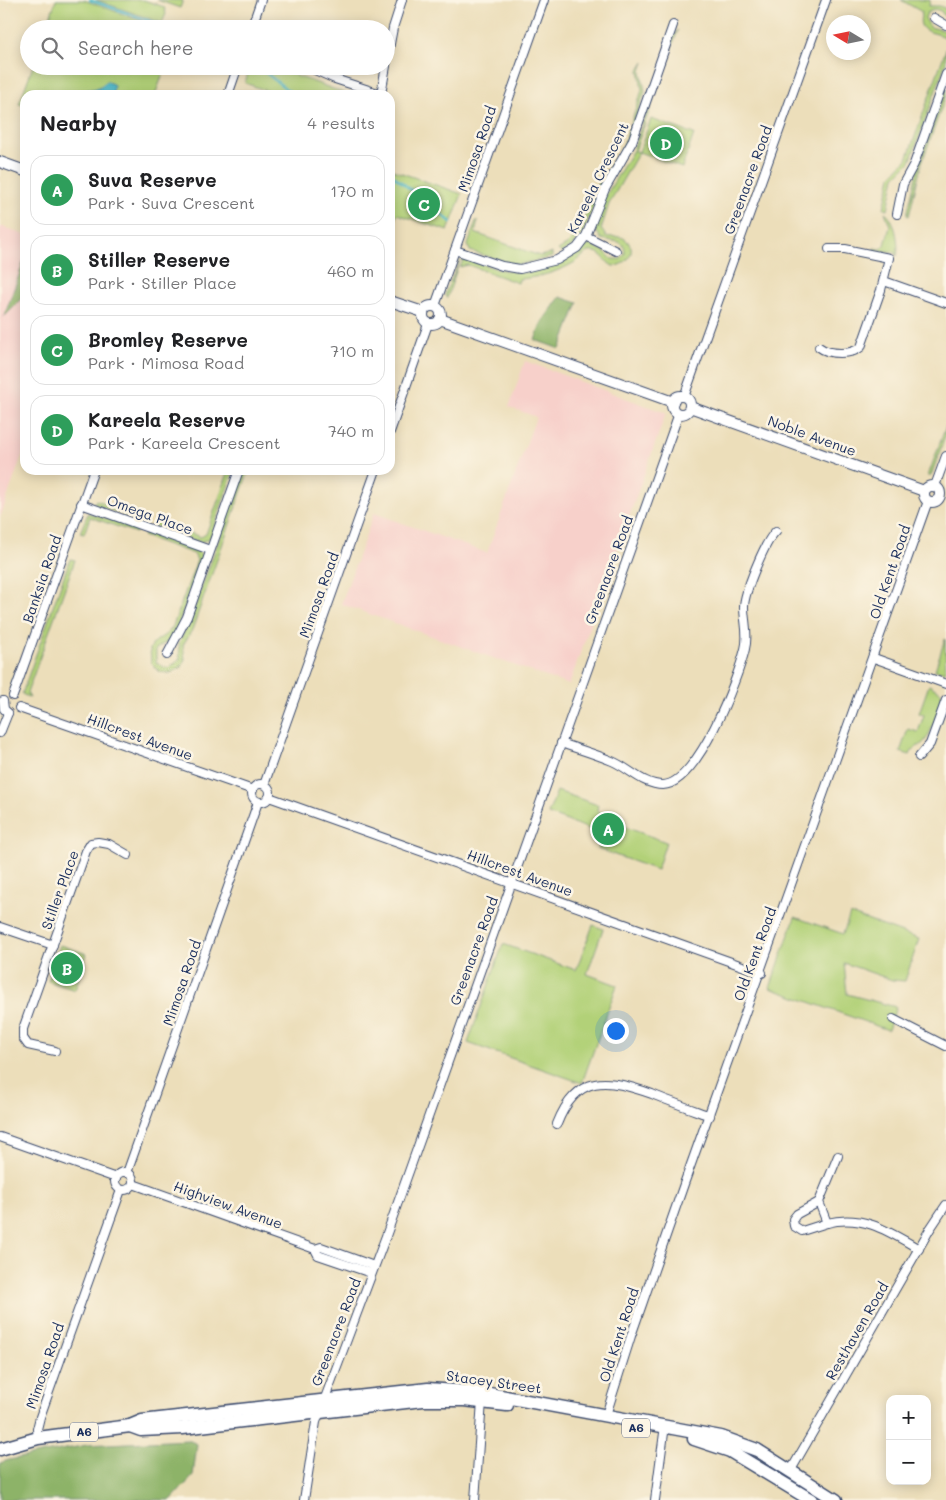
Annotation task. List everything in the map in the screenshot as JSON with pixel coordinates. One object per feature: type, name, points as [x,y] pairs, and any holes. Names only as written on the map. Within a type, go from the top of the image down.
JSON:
[{"type":"highway","name":"Stacey Street","points":[[0,1449],[38,1438],[130,1426],[142,1421],[428,1389],[450,1389],[484,1393],[731,1439],[757,1450],[836,1500]]},
{"type":"highway","name":"Stacey Street","points":[[130,1426],[141,1430],[183,1428],[423,1400],[482,1401],[704,1441],[730,1451],[811,1500]]},
{"type":"street","points":[[254,20],[261,0]]},
{"type":"street","points":[[395,22],[402,0]]},
{"type":"street","name":"Mimosa Road","points":[[434,306],[544,0]]},
{"type":"street","name":"Greenacre Road","points":[[684,397],[826,0]]},
{"type":"street","points":[[934,18],[946,25]]},
{"type":"street","name":"Kareela Crescent","points":[[455,250],[502,266],[526,269],[562,258],[577,248],[586,236],[601,196],[632,142],[673,25]]},
{"type":"street","points":[[897,214],[902,188],[914,164],[946,74]]},
{"type":"street","points":[[230,90],[235,75]]},
{"type":"street","points":[[326,75],[369,90]]},
{"type":"street","points":[[383,90],[385,75]]},
{"type":"street","points":[[0,162],[20,169]]},
{"type":"street","points":[[586,236],[616,251]]},
{"type":"street","points":[[819,346],[832,352],[852,352],[859,349],[864,340],[884,281],[889,258],[845,249],[829,249]]},
{"type":"street","points":[[884,281],[946,303]]},
{"type":"street","points":[[395,303],[423,312]]},
{"type":"street","points":[[434,306],[441,313],[440,319],[434,324],[428,324],[423,318],[423,312],[426,308],[434,306]]},
{"type":"street","points":[[440,319],[673,402]]},
{"type":"street","points":[[395,418],[428,324]]},
{"type":"street","points":[[677,397],[684,397],[688,400],[690,407],[684,413],[678,413],[673,407],[673,402],[677,397]]},
{"type":"street","name":"Noble Avenue","points":[[690,407],[926,496]]},
{"type":"street","name":"Greenacre Road","points":[[304,1500],[314,1431],[319,1413],[512,883],[678,413]]},
{"type":"street","points":[[940,493],[928,487],[926,496],[935,501],[940,493],[946,456]]},
{"type":"street","name":"Banksia Road","points":[[13,696],[92,475]]},
{"type":"street","points":[[167,655],[184,626],[237,475]]},
{"type":"street","name":"Mimosa Road","points":[[264,785],[374,475]]},
{"type":"street","name":"Old Kent Road","points":[[606,1415],[634,1328],[874,658],[926,496]]},
{"type":"street","name":"Omega Place","points":[[81,504],[210,550]]},
{"type":"street","points":[[561,743],[613,762],[631,774],[657,784],[668,784],[678,779],[712,735],[730,692],[746,642],[744,602],[765,544],[776,531]]},
{"type":"street","points":[[874,658],[946,684]]},
{"type":"street","points":[[13,696],[19,702],[19,708],[16,712],[8,713],[2,707],[1,701],[13,696]]},
{"type":"street","points":[[919,757],[930,744],[946,700]]},
{"type":"street","name":"Hillcrest Avenue","points":[[19,708],[253,790]]},
{"type":"street","points":[[0,733],[8,713]]},
{"type":"street","points":[[264,785],[270,791],[270,797],[263,802],[258,802],[253,796],[253,790],[256,786],[264,785]]},
{"type":"street","name":"Hillcrest Avenue","points":[[270,797],[762,973]]},
{"type":"street","name":"Mimosa Road","points":[[127,1173],[258,802]]},
{"type":"street","name":"Stiller Place","points":[[55,1051],[34,1048],[20,1038],[86,851],[90,841],[109,844],[128,855]]},
{"type":"street","name":"Stiller Place","points":[[0,927],[53,945]]},
{"type":"street","points":[[893,1019],[946,1046]]},
{"type":"street","points":[[557,1124],[567,1103],[575,1095],[590,1086],[603,1082],[623,1084],[710,1116]]},
{"type":"street","points":[[0,1137],[116,1178]]},
{"type":"street","points":[[838,1156],[819,1202],[797,1214],[793,1219],[794,1226],[802,1231],[827,1223],[845,1220],[868,1222],[919,1248]]},
{"type":"street","points":[[120,1173],[127,1173],[132,1177],[133,1184],[128,1190],[121,1190],[116,1186],[116,1178],[120,1173]]},
{"type":"street","name":"Highview Avenue","points":[[133,1184],[315,1249],[321,1247],[373,1269]]},
{"type":"street","name":"Mimosa Road","points":[[38,1438],[38,1423],[121,1190]]},
{"type":"street","points":[[819,1202],[827,1223]]},
{"type":"street","name":"Resthaven Road","points":[[791,1470],[919,1248],[946,1206]]},
{"type":"street","points":[[475,1500],[482,1401]]},
{"type":"street","points":[[655,1500],[664,1433]]},
{"type":"shaded area","points":[[0,226],[20,233],[20,461],[0,518]]},
{"type":"shaded area","points":[[525,361],[666,413],[569,685],[341,604],[374,513],[487,553],[536,417],[509,407]]},
{"type":"green space","points":[[56,0],[84,0],[139,20],[49,20]]},
{"type":"green space","points":[[96,0],[144,0],[164,7],[166,14],[163,20],[153,20]]},
{"type":"green space","points":[[157,0],[183,0],[180,8]]},
{"type":"green space","points":[[901,0],[930,0],[929,6],[940,6],[946,9],[946,19],[941,11],[935,9],[927,13],[925,18],[930,27],[946,31],[946,38],[923,29],[920,20],[922,12]]},
{"type":"green space","points":[[678,30],[635,151],[639,152],[609,204],[601,229],[606,236],[623,238],[629,243],[631,248],[630,257],[623,263],[613,266],[598,253],[589,252],[562,269],[540,276],[519,279],[518,283],[468,265],[460,267],[464,259],[466,259],[515,272],[539,271],[565,261],[580,249],[591,245],[604,251],[612,259],[621,259],[625,254],[624,246],[619,242],[601,239],[595,229],[596,221],[605,197],[633,150],[674,35]]},
{"type":"green space","points":[[946,49],[946,62],[910,162],[895,177],[888,209],[884,208],[891,176],[907,159]]},
{"type":"green space","points":[[644,62],[641,71],[645,91],[625,147],[600,189],[582,234],[572,246],[561,253],[558,250],[568,244],[578,233],[597,186],[623,147],[642,90],[639,70]]},
{"type":"green space","points":[[30,75],[163,75],[157,90],[24,90]]},
{"type":"green space","points":[[247,75],[294,75],[336,90],[265,90],[245,83]]},
{"type":"green space","points":[[946,87],[946,95],[921,165],[909,216],[907,215],[918,167]]},
{"type":"green space","points":[[651,119],[694,134],[682,168],[639,152]]},
{"type":"green space","points":[[395,171],[462,194],[448,231],[397,214],[395,219]]},
{"type":"green space","points":[[885,212],[892,220],[896,232],[897,256],[895,252],[874,250],[874,248],[881,249],[885,245],[890,226]]},
{"type":"green space","points":[[476,221],[478,221],[475,233],[540,256],[552,253],[552,257],[517,265],[470,251],[468,245]]},
{"type":"green space","points":[[460,260],[447,298],[445,296],[446,291]]},
{"type":"green space","points":[[20,272],[20,301],[4,317]]},
{"type":"green space","points":[[560,297],[578,303],[560,349],[535,340],[542,322]]},
{"type":"green space","points":[[946,426],[946,434],[931,476],[928,476]]},
{"type":"green space","points":[[227,475],[232,475],[210,538],[201,542],[185,537],[185,531],[201,537],[206,534]]},
{"type":"green space","points":[[242,475],[247,475],[192,630],[183,645],[185,659],[181,667],[170,673],[160,672],[151,663],[150,649],[173,626],[197,560],[194,554],[143,536],[146,532],[197,550],[202,556],[177,629],[171,639],[156,649],[156,662],[163,667],[169,668],[180,659],[179,643],[192,615]]},
{"type":"green space","points":[[96,500],[141,516],[141,518],[139,520],[96,505],[94,503]]},
{"type":"green space","points":[[88,513],[136,528],[136,533],[90,517],[84,534],[80,533]]},
{"type":"green space","points":[[154,520],[179,529],[176,534],[153,525]]},
{"type":"green space","points":[[70,559],[75,560],[27,693],[30,698],[22,694]]},
{"type":"green space","points":[[945,639],[946,672],[935,670]]},
{"type":"green space","points":[[929,685],[942,693],[930,733],[924,742],[914,749],[910,755],[900,752],[908,729],[918,732],[924,715],[919,713]]},
{"type":"green space","points":[[557,791],[598,805],[597,810],[614,823],[666,842],[657,870],[598,849],[603,834],[548,814]]},
{"type":"green space","points":[[850,914],[919,939],[905,981],[892,980],[844,963],[847,994],[896,1007],[888,1030],[770,988],[795,917],[843,934]]},
{"type":"green space","points":[[593,925],[603,929],[587,974],[617,985],[582,1083],[468,1043],[503,944],[576,970]]},
{"type":"green space","points":[[60,945],[87,954],[75,990],[48,981]]},
{"type":"green space","points":[[188,1440],[197,1444],[193,1476],[171,1500],[0,1500],[0,1463],[9,1460],[87,1445]]},
{"type":"water","points":[[107,81],[114,85],[114,90],[87,90],[99,88]]},
{"type":"waterway","points":[[90,0],[147,20]]},
{"type":"waterway","points":[[268,75],[288,90]]},
{"type":"waterway","points":[[395,177],[451,222]]},
{"type":"place","name":"Kareela Reserve","points":[[666,143]]},
{"type":"place","name":"Bromley Reserve","points":[[424,204]]},
{"type":"place","name":"Suva Reserve","points":[[608,829]]},
{"type":"place","name":"Stiller Reserve","points":[[67,968]]}]
